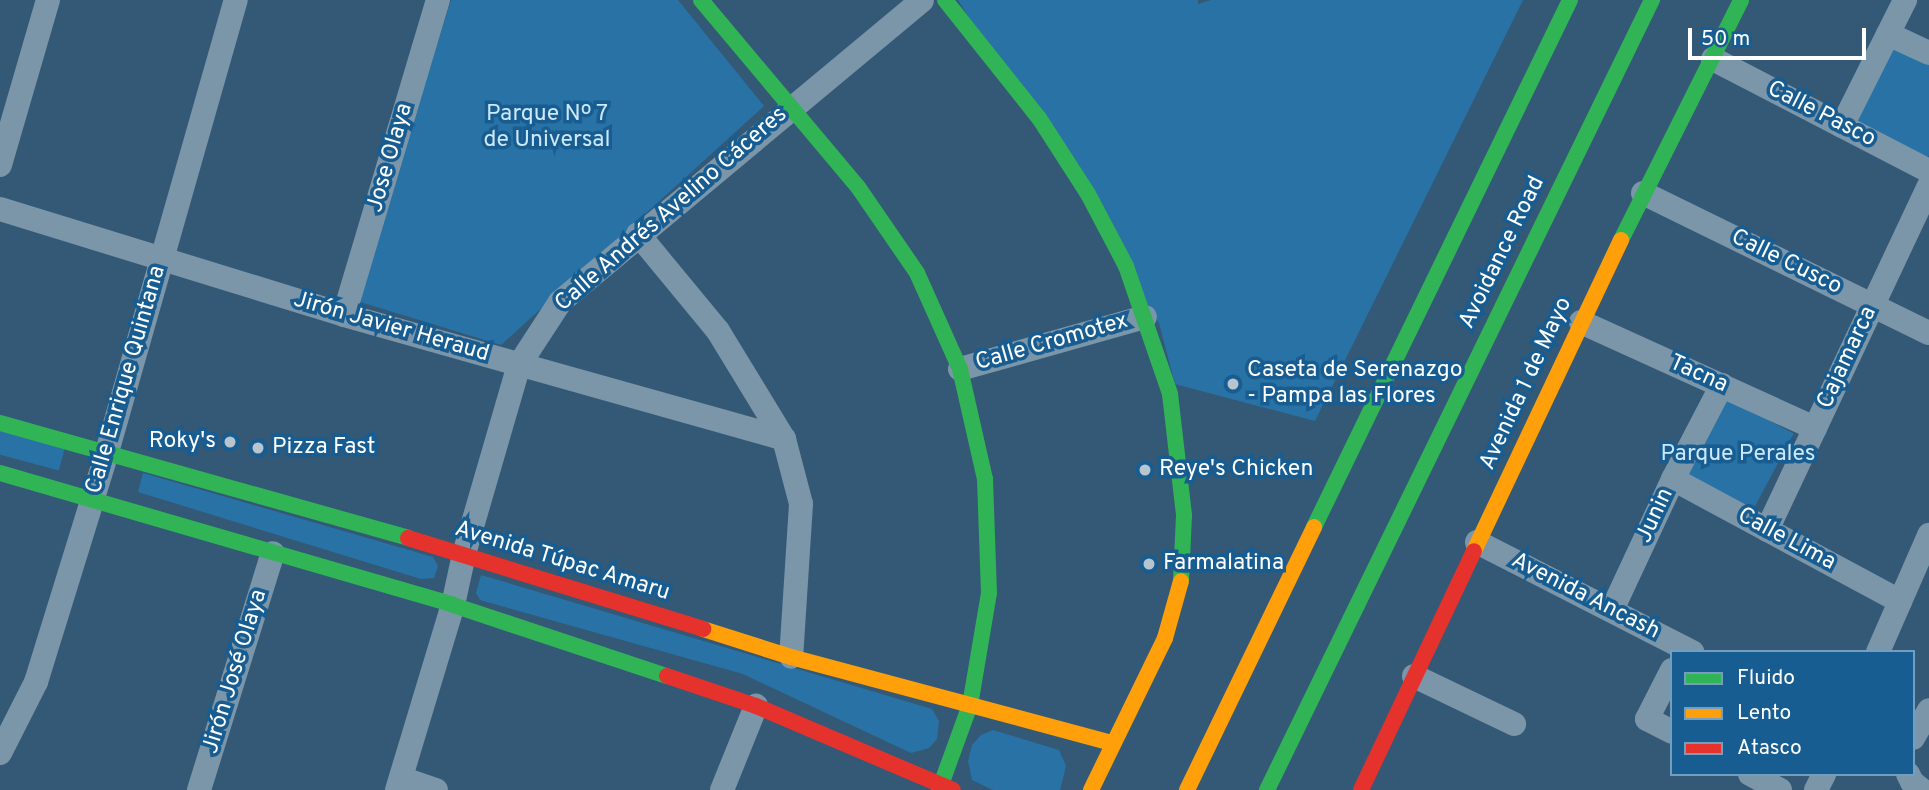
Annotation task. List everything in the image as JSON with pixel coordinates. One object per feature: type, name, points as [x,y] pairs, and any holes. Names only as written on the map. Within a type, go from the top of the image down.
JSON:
[{"type":"main road","points":[[0,473],[92,502],[453,605],[755,706],[944,788],[970,705],[989,593],[985,479],[960,369],[917,273],[858,187],[701,0]]},
{"type":"main road","points":[[945,0],[1039,118],[1088,194],[1126,266],[1170,394],[1184,515],[1180,591],[1165,638],[1111,743],[1091,790]]},
{"type":"main road","points":[[1187,790],[1570,0]]},
{"type":"main road","name":"Avoidance Road","points":[[1267,790],[1652,0]]},
{"type":"main road","name":"Avenida 1 de Mayo","points":[[1361,790],[1643,193],[1741,0]]},
{"type":"main road","name":"Avenida Túpac Amaru","points":[[0,423],[464,554],[791,657],[1111,743]]},
{"type":"street","points":[[0,165],[48,0]]},
{"type":"street","name":"Calle Enrique Quintana","points":[[0,753],[36,682],[107,452],[236,0]]},
{"type":"street","name":"Jose Olaya","points":[[344,315],[438,0]]},
{"type":"street","name":"Calle Andrés Avelino Cáceres","points":[[399,784],[453,605],[464,554],[519,365],[560,302],[789,108],[922,0]]},
{"type":"street","points":[[1842,126],[1905,0]]},
{"type":"street","points":[[1888,34],[1929,53]]},
{"type":"street","name":"Calle Pasco","points":[[1713,59],[1929,171]]},
{"type":"street","name":"Cajamarca","points":[[1767,530],[1929,186]]},
{"type":"street","name":"Calle Cusco","points":[[1643,193],[1929,333]]},
{"type":"street","name":"Jirón Javier Heraud","points":[[0,209],[344,315],[784,439]]},
{"type":"street","points":[[638,234],[718,331],[784,439],[801,504],[791,657]]},
{"type":"street","name":"Calle Cromotex","points":[[960,369],[1145,317]]},
{"type":"street","name":"Tacna","points":[[1581,322],[1815,428]]},
{"type":"street","name":"Junin","points":[[1612,610],[1672,479],[1722,386]]},
{"type":"street","name":"Calle Lima","points":[[1672,479],[1900,601]]},
{"type":"street","points":[[1879,650],[1929,535]]},
{"type":"street","name":"Avenida Ancash","points":[[1478,542],[1685,650]]},
{"type":"street","name":"Jirón José Olaya","points":[[199,790],[273,554]]},
{"type":"street","points":[[1670,674],[1647,719],[1670,731]]},
{"type":"street","points":[[1414,676],[1514,723]]},
{"type":"street","points":[[722,790],[755,706]]},
{"type":"street","points":[[1915,734],[1929,710]]},
{"type":"street","points":[[1754,776],[1780,790]]},
{"type":"street","points":[[1909,776],[1922,790]]},
{"type":"street","points":[[399,784],[436,790]]},
{"type":"green space","name":"Parque Nº 7 de Universal","points":[[451,0],[678,0],[764,106],[501,345],[357,301]]},
{"type":"green space","points":[[958,0],[1198,0],[1198,4],[1211,0],[1523,0],[1315,421],[1175,384],[1159,323]]},
{"type":"green space","points":[[1894,43],[1929,59],[1929,155],[1925,164],[1854,126]]},
{"type":"green space","name":"Parque Perales","points":[[1723,396],[1794,434],[1752,512],[1681,475]]},
{"type":"green space","points":[[0,431],[65,448],[59,471],[0,455]]},
{"type":"green space","points":[[143,473],[433,557],[438,566],[434,578],[421,579],[138,492]]},
{"type":"green space","points":[[481,575],[932,709],[939,721],[937,739],[929,748],[911,753],[743,674],[480,600],[476,593]]},
{"type":"green space","points":[[993,730],[1059,750],[1066,766],[1060,790],[993,790],[972,780],[968,761],[972,745],[981,735]]},
{"type":"traffic: fast","points":[[701,0],[858,187],[917,273],[960,369],[985,479],[989,593],[970,705],[939,790]]},
{"type":"traffic: fast","points":[[945,0],[1039,118],[1088,194],[1126,266],[1170,394],[1184,515],[1181,581]]},
{"type":"traffic: fast","points":[[1314,527],[1570,0]]},
{"type":"traffic: fast","points":[[1267,790],[1652,0]]},
{"type":"traffic: fast","points":[[1621,240],[1741,0]]},
{"type":"traffic: fast","points":[[0,423],[408,538]]},
{"type":"traffic: fast","points":[[0,473],[453,605],[667,676]]},
{"type":"traffic: slow","points":[[1474,551],[1621,240]]},
{"type":"traffic: slow","points":[[1187,790],[1314,527]]},
{"type":"traffic: slow","points":[[1091,790],[1165,638],[1181,581]]},
{"type":"traffic: slow","points":[[703,629],[791,657],[1111,743]]},
{"type":"traffic: jam","points":[[408,538],[703,629]]},
{"type":"traffic: jam","points":[[1361,790],[1474,551]]},
{"type":"traffic: jam","points":[[667,676],[756,706],[953,790]]},
{"type":"place","name":"Caseta de Serenazgo - Pampa las Flores","points":[[1233,384]]},
{"type":"place","name":"Roky's","points":[[230,442]]},
{"type":"place","name":"Pizza Fast","points":[[258,448]]},
{"type":"place","name":"Reye's Chicken","points":[[1145,470]]},
{"type":"place","name":"Farmalatina","points":[[1149,564]]}]
